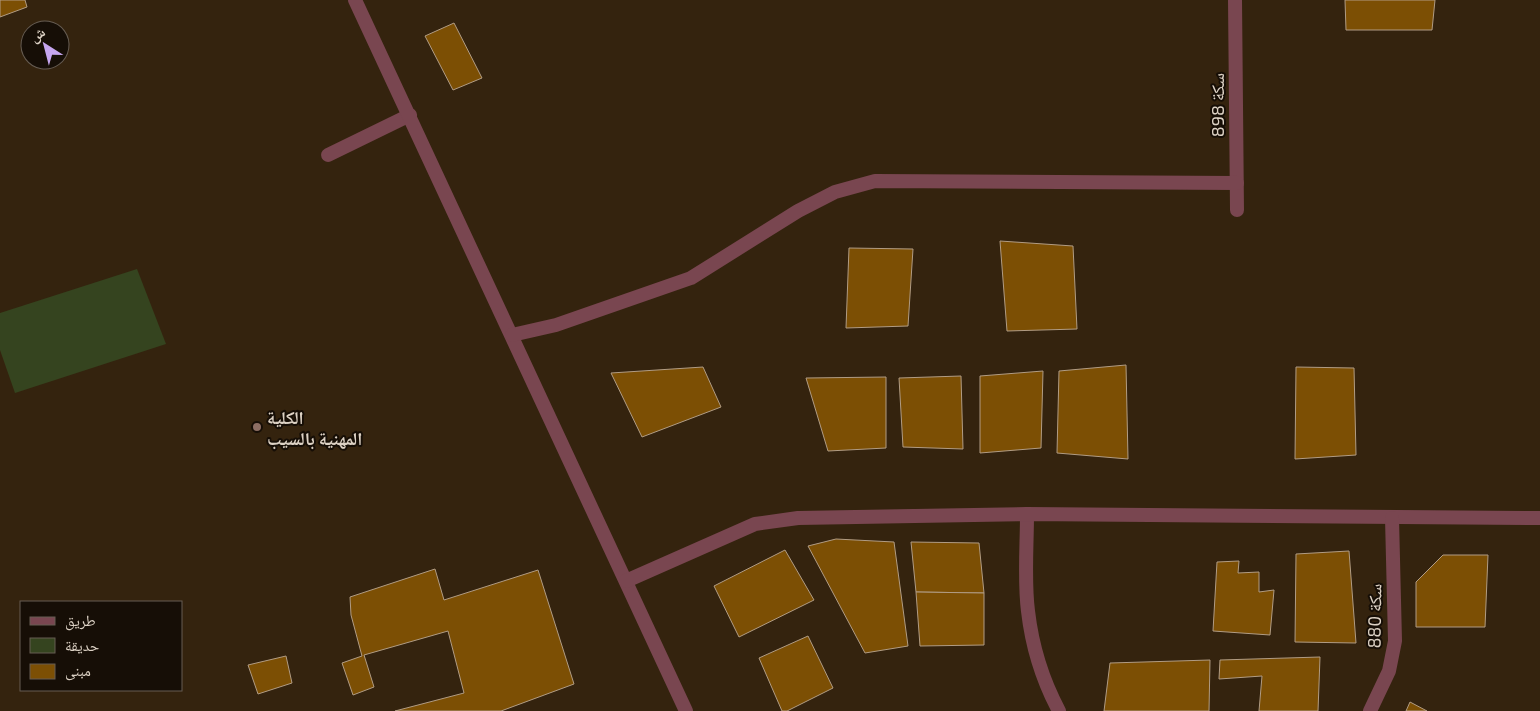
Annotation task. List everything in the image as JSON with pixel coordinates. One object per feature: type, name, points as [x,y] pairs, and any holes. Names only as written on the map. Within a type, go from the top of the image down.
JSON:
[{"type":"street","points":[[355,0],[686,711]]},
{"type":"street","name":"سكة 898","points":[[1236,0],[1237,210]]},
{"type":"street","points":[[328,155],[410,115]]},
{"type":"street","points":[[512,335],[556,324],[691,278],[798,211],[835,192],[875,181],[1237,183]]},
{"type":"street","points":[[626,581],[756,524],[798,518],[1027,514],[1540,518]]},
{"type":"street","points":[[1027,514],[1028,611],[1037,655],[1049,693],[1059,711]]},
{"type":"street","name":"سكة 880","points":[[1370,711],[1389,670],[1395,641],[1392,518]]},
{"type":"green space","points":[[137,269],[166,344],[15,393],[0,350],[0,313]]},
{"type":"building","points":[[0,0],[25,0],[27,7],[0,17]]},
{"type":"building","points":[[1345,0],[1435,0],[1432,30],[1346,30]]},
{"type":"building","points":[[454,23],[482,78],[453,90],[425,36]]},
{"type":"building","points":[[1000,241],[1073,246],[1077,329],[1007,331]]},
{"type":"building","points":[[849,248],[913,249],[908,326],[846,328]]},
{"type":"building","points":[[1126,365],[1128,459],[1057,453],[1059,371]]},
{"type":"building","points":[[703,367],[721,407],[642,437],[611,373]]},
{"type":"building","points":[[1296,367],[1354,368],[1356,455],[1295,459]]},
{"type":"building","points":[[1043,371],[1041,448],[980,453],[980,376]]},
{"type":"building","points":[[961,376],[963,449],[903,447],[899,378]]},
{"type":"building","points":[[886,377],[886,448],[828,451],[806,378]]},
{"type":"building","points":[[836,539],[894,542],[908,646],[865,653],[808,546]]},
{"type":"building","points":[[911,542],[979,543],[984,593],[916,592]]},
{"type":"building","points":[[785,550],[814,600],[739,637],[714,586]]},
{"type":"building","points":[[1349,551],[1356,643],[1295,642],[1296,554]]},
{"type":"building","points":[[1443,555],[1488,555],[1485,627],[1416,627],[1416,582]]},
{"type":"building","points":[[1239,561],[1238,573],[1259,572],[1259,592],[1274,590],[1270,635],[1213,631],[1217,562]]},
{"type":"building","points":[[435,569],[444,600],[538,570],[574,684],[501,711],[395,711],[464,693],[448,631],[364,655],[374,687],[353,695],[342,663],[362,656],[351,615],[350,597]]},
{"type":"building","points":[[916,592],[984,593],[984,645],[920,646]]},
{"type":"building","points":[[808,636],[833,688],[787,711],[782,711],[759,658]]},
{"type":"building","points":[[286,656],[292,683],[258,694],[248,665]]},
{"type":"building","points":[[1320,657],[1318,711],[1259,711],[1262,676],[1219,679],[1220,660]]},
{"type":"building","points":[[1210,660],[1209,711],[1104,711],[1110,663]]},
{"type":"building","points":[[1410,702],[1427,711],[1406,711]]},
{"type":"place","name":"الكلية المهنية بالسيب","points":[[257,427]]}]
